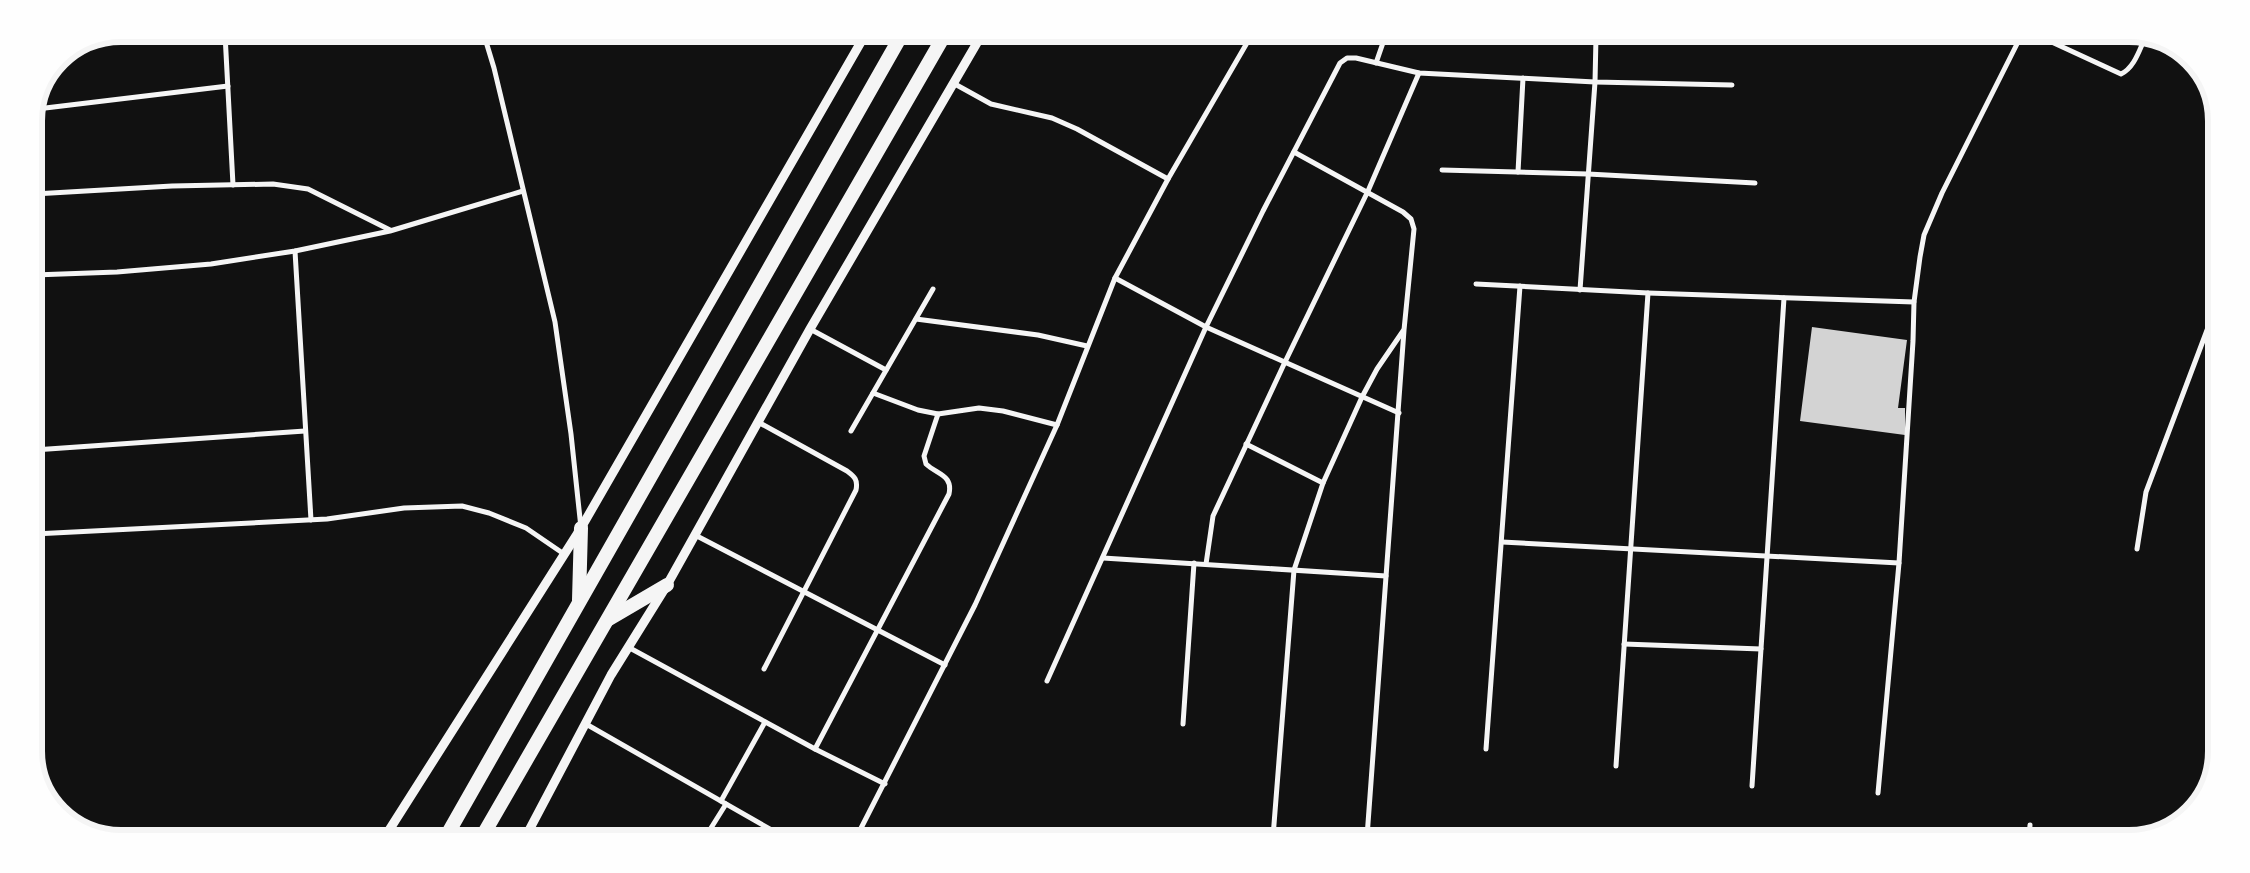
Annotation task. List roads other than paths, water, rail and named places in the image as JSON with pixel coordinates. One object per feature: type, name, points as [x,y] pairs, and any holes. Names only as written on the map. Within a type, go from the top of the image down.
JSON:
[{"type":"highway","points":[[450,830],[898,42]]},
{"type":"highway","points":[[486,830],[941,42]]},
{"type":"highway","points":[[578,603],[581,528]]},
{"type":"highway","points":[[608,619],[667,585]]},
{"type":"street","points":[[225,42],[233,185]]},
{"type":"street","points":[[486,42],[555,322],[571,434],[581,528]]},
{"type":"street","points":[[389,830],[581,528],[862,42]]},
{"type":"street","points":[[529,830],[628,647],[667,585],[810,329],[977,42]]},
{"type":"street","points":[[860,830],[976,605],[1057,425],[1115,278],[1168,179],[1248,42]]},
{"type":"street","points":[[1376,62],[1382,42]]},
{"type":"street","points":[[1580,290],[1595,82],[1596,42]]},
{"type":"street","points":[[1878,793],[1899,564],[1914,302],[1924,235],[1942,192],[2018,42]]},
{"type":"street","points":[[2052,42],[2120,74],[2132,66],[2142,44]]},
{"type":"street","points":[[1046,681],[1206,327],[1340,64],[1347,58],[1376,62],[1419,73],[1595,82],[1732,84]]},
{"type":"street","points":[[1206,564],[1213,516],[1284,362],[1368,191],[1419,73]]},
{"type":"street","points":[[1518,172],[1523,78]]},
{"type":"street","points":[[953,83],[991,104],[1052,118],[1168,179]]},
{"type":"street","points":[[44,108],[228,86]]},
{"type":"street","points":[[1294,152],[1368,191],[1403,212],[1411,219],[1414,229],[1404,330],[1367,830]]},
{"type":"street","points":[[1442,170],[1588,174],[1755,183]]},
{"type":"street","points":[[42,194],[172,186],[273,184],[308,189],[390,231]]},
{"type":"street","points":[[42,275],[118,272],[211,264],[295,251],[390,231],[523,191]]},
{"type":"street","points":[[295,251],[304,431],[311,520]]},
{"type":"street","points":[[1115,278],[1206,327],[1398,413]]},
{"type":"street","points":[[1476,284],[1648,293],[1914,302]]},
{"type":"street","points":[[1486,749],[1520,286]]},
{"type":"street","points":[[851,431],[933,289]]},
{"type":"street","points":[[1616,766],[1648,293]]},
{"type":"street","points":[[1752,786],[1784,298]]},
{"type":"street","points":[[916,319],[1038,335],[1087,346]]},
{"type":"street","points":[[2136,549],[2146,492],[2207,328]]},
{"type":"street","points":[[810,329],[886,370]]},
{"type":"street","points":[[1274,830],[1294,570],[1323,483],[1362,397],[1388,351],[1404,330]]},
{"type":"street","points":[[872,393],[918,410],[938,414],[979,408],[1003,411],[1057,425]]},
{"type":"street","points":[[815,749],[949,494],[951,486],[948,480],[926,464],[924,456],[938,414]]},
{"type":"street","points":[[758,422],[847,471],[855,477],[857,483],[856,490],[764,669]]},
{"type":"street","points":[[43,449],[304,431]]},
{"type":"street","points":[[1246,444],[1323,483]]},
{"type":"street","points":[[43,534],[311,520],[365,515],[404,508],[462,506],[489,513],[526,528],[564,554]]},
{"type":"street","points":[[695,535],[945,665]]},
{"type":"street","points":[[1502,542],[1899,564]]},
{"type":"street","points":[[1102,558],[1386,576]]},
{"type":"street","points":[[1183,724],[1194,563]]},
{"type":"street","points":[[1624,644],[1761,650]]},
{"type":"street","points":[[628,647],[815,749],[885,784]]},
{"type":"street","points":[[721,801],[765,722]]},
{"type":"street","points":[[586,724],[772,830]]},
{"type":"street","points":[[710,830],[726,804]]},
{"type":"street","points":[[2030,825],[2030,830]]}]
